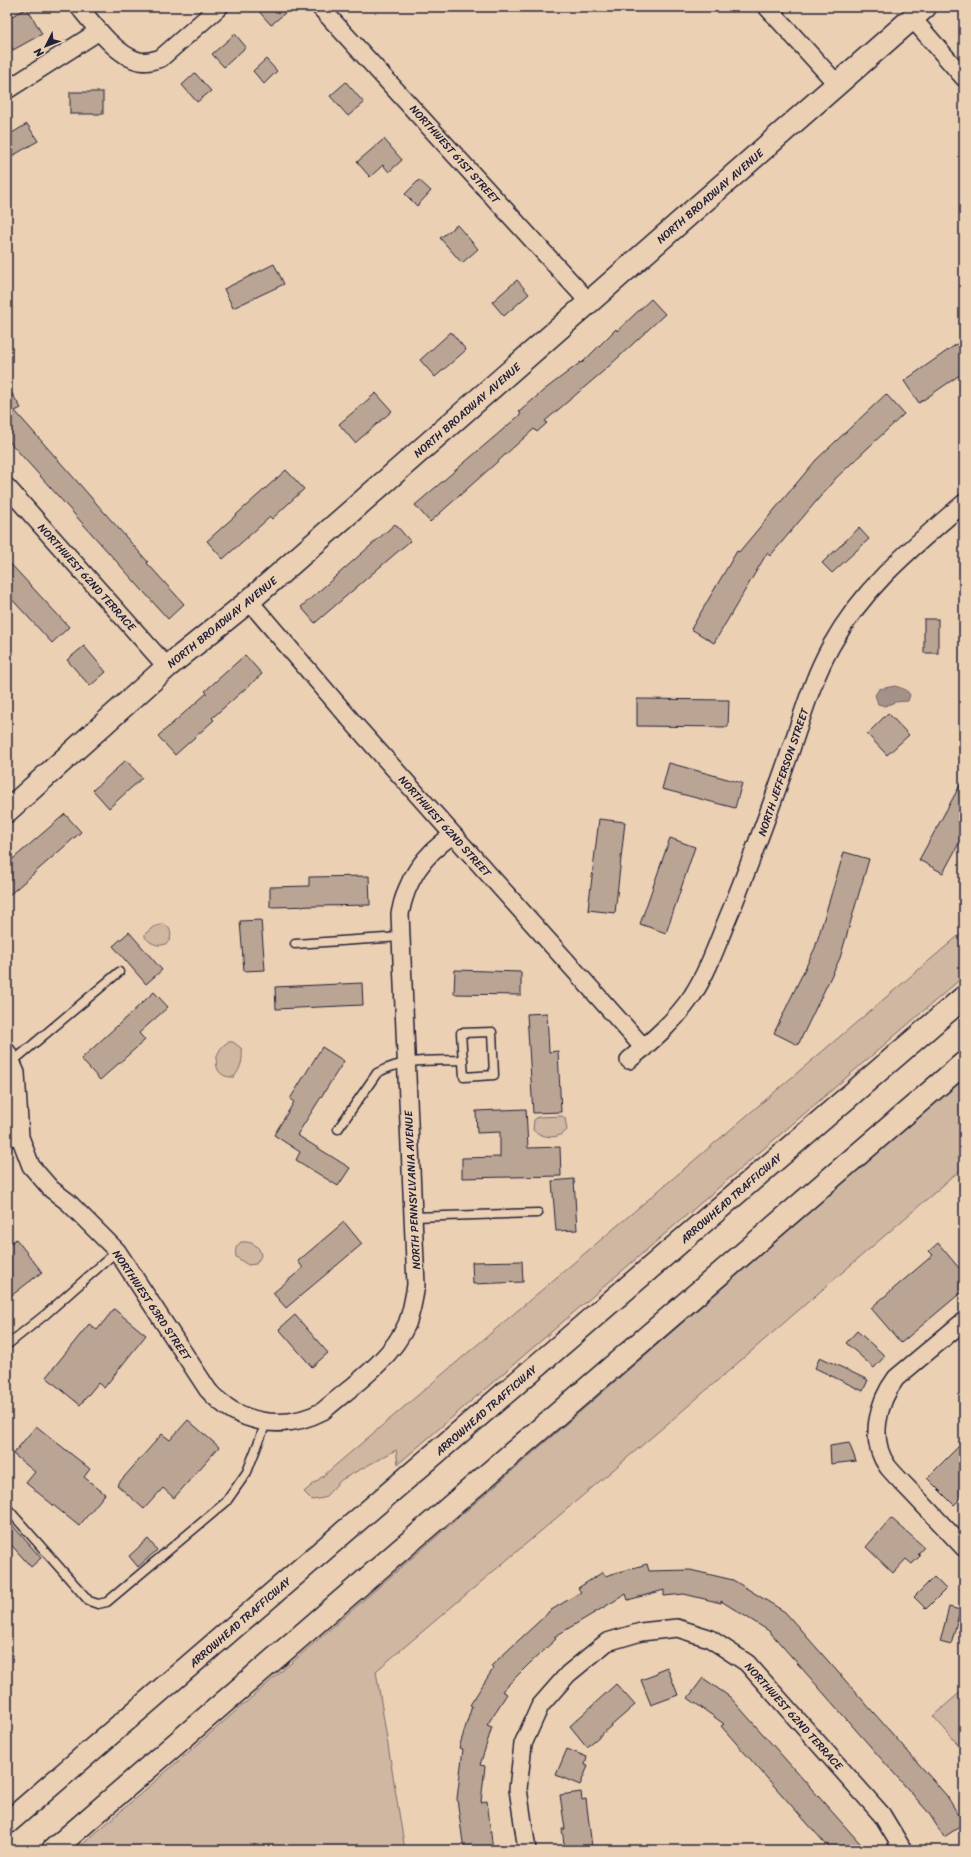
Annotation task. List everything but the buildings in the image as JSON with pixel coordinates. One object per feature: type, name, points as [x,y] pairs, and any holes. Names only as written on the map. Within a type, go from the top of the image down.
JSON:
[{"type":"main road","name":"NORTH BROADWAY AVENUE","points":[[7,811],[167,667],[249,601],[918,13]]},
{"type":"main road","name":"ARROWHEAD TRAFFICWAY","points":[[7,1823],[964,997]]},
{"type":"main road","points":[[53,1850],[964,1064]]},
{"type":"street","points":[[79,7],[99,30],[122,52],[141,62],[161,58],[218,7]]},
{"type":"street","name":"NORTHWEST 61ST STREET","points":[[320,7],[589,302]]},
{"type":"street","points":[[767,7],[837,84]]},
{"type":"street","points":[[918,13],[964,78]]},
{"type":"street","points":[[7,90],[99,30]]},
{"type":"street","name":"NORTHWEST 62ND TERRACE","points":[[7,488],[167,667]]},
{"type":"street","name":"NORTH JEFFERSON STREET","points":[[629,1060],[644,1048],[675,1017],[705,974],[716,950],[766,822],[816,677],[831,646],[848,617],[877,581],[964,503]]},
{"type":"street","name":"NORTHWEST 62ND STREET","points":[[249,601],[356,726],[644,1048]]},
{"type":"street","name":"NORTH PENNSYLVANIA AVENUE","points":[[215,1398],[232,1411],[266,1423],[294,1422],[323,1411],[385,1357],[407,1324],[413,1305],[416,1285],[400,914],[409,883],[428,856],[453,835]]},
{"type":"street","name":"NORTHWEST 63RD STREET","points":[[9,1057],[16,1074],[13,1140],[23,1148],[37,1174],[51,1189],[68,1202],[117,1251],[215,1398]]},
{"type":"street","points":[[964,1321],[896,1378],[890,1386],[881,1405],[877,1426],[880,1447],[888,1466],[964,1548]]},
{"type":"street","name":"NORTHWEST 62ND TERRACE","points":[[527,1850],[518,1790],[523,1744],[540,1706],[568,1674],[607,1642],[640,1632],[677,1628],[709,1638],[747,1663],[882,1815],[903,1850]]},
{"type":"lane","points":[[296,944],[401,937]]},
{"type":"lane","points":[[9,1057],[119,972]]},
{"type":"lane","points":[[492,1032],[494,1075],[464,1077],[463,1060],[461,1033],[492,1032]]},
{"type":"lane","points":[[338,1129],[377,1073],[406,1062],[463,1060]]},
{"type":"lane","points":[[413,1216],[538,1213]]},
{"type":"lane","points":[[7,1346],[46,1314],[117,1251]]},
{"type":"lane","points":[[7,1508],[89,1601],[98,1604],[107,1602],[226,1502],[247,1472],[266,1423]]},
{"type":"shaded area","points":[[895,686],[904,689],[909,693],[910,695],[908,701],[895,702],[885,706],[878,704],[875,695],[879,689]]},
{"type":"shaded area","points":[[163,924],[169,928],[171,932],[170,940],[167,943],[157,945],[150,942],[145,937],[145,934],[153,927]]},
{"type":"shaded area","points":[[964,931],[964,976],[398,1464],[396,1450],[341,1480],[324,1498],[312,1500],[304,1492]]},
{"type":"shaded area","points":[[228,1042],[233,1042],[241,1048],[242,1052],[241,1063],[234,1077],[221,1074],[216,1064],[219,1052]]},
{"type":"shaded area","points":[[964,1078],[964,1167],[673,1419],[376,1671],[405,1850],[76,1850]]},
{"type":"shaded area","points":[[562,1116],[565,1118],[567,1130],[560,1135],[550,1137],[541,1135],[533,1130],[534,1120],[538,1117]]},
{"type":"shaded area","points":[[241,1242],[248,1242],[257,1246],[261,1256],[256,1264],[248,1265],[236,1257],[236,1249]]},
{"type":"shaded area","points":[[964,1689],[964,1751],[933,1716]]}]
